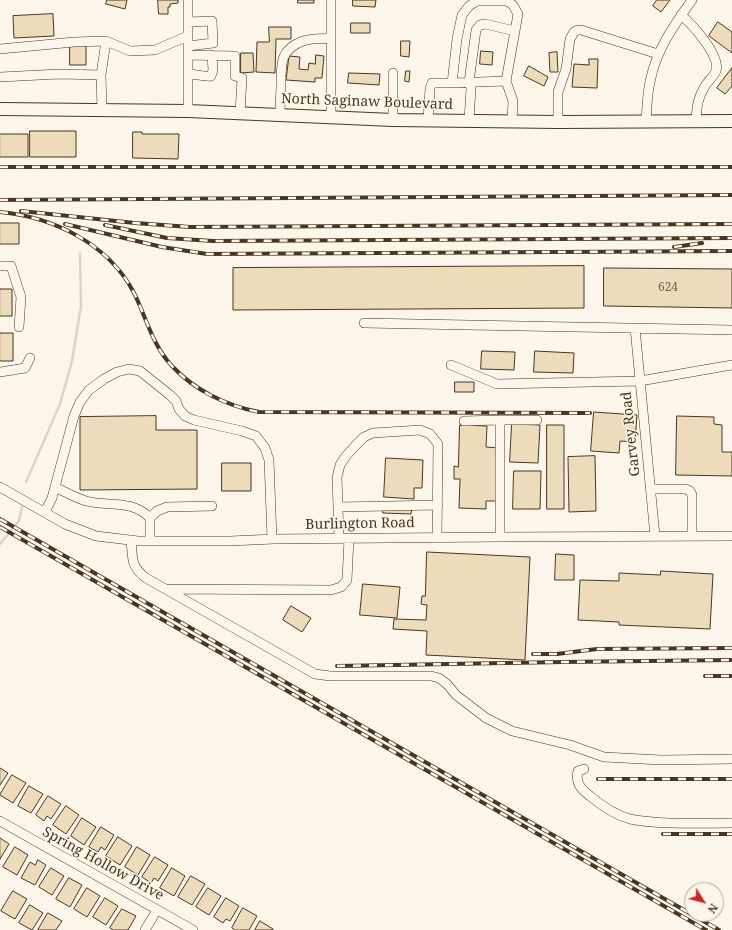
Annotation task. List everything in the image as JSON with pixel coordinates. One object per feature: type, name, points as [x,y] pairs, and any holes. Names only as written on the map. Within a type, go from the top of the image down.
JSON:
[{"type":"main road","name":"North Saginaw Boulevard","points":[[0,109],[188,111],[393,120],[558,122],[732,121]]},
{"type":"street","points":[[188,0],[188,111]]},
{"type":"street","points":[[331,0],[331,117]]},
{"type":"street","points":[[646,122],[650,81],[658,54],[669,34],[692,0]]},
{"type":"street","points":[[452,83],[457,39],[462,15],[469,6],[477,1],[507,1],[513,5],[518,14],[506,81],[513,101],[512,121]]},
{"type":"street","points":[[681,15],[690,22],[714,55],[717,63],[716,72],[706,85],[697,102],[696,121]]},
{"type":"street","points":[[0,49],[74,42],[106,42],[130,51],[155,50],[213,43],[212,21],[188,22]]},
{"type":"street","points":[[469,120],[471,88],[469,82],[476,30],[480,25],[485,24],[515,31]]},
{"type":"street","points":[[558,122],[558,92],[566,69],[570,39],[574,32],[581,30],[658,54]]},
{"type":"street","points":[[280,114],[281,73],[282,62],[285,54],[290,47],[310,39],[331,39]]},
{"type":"street","points":[[102,109],[101,75],[106,42]]},
{"type":"street","points":[[188,46],[212,55],[235,56],[235,76],[242,78],[240,113]]},
{"type":"street","points":[[188,74],[199,74],[206,77],[211,76],[213,70],[212,55]]},
{"type":"street","points":[[393,73],[393,120]]},
{"type":"street","points":[[0,77],[59,74],[101,75]]},
{"type":"street","points":[[428,120],[430,88],[432,83],[506,81]]},
{"type":"street","points":[[0,266],[11,266],[21,298],[19,327]]},
{"type":"street","points":[[364,323],[732,330]]},
{"type":"street","name":"Garvey Road","points":[[635,328],[655,536]]},
{"type":"street","points":[[0,372],[25,368],[30,358]]},
{"type":"street","points":[[451,365],[497,384],[640,381],[732,365]]},
{"type":"street","points":[[45,512],[52,498],[74,416],[80,402],[89,390],[104,379],[117,372],[129,369],[140,371],[170,395],[176,401],[179,409],[185,416],[194,420],[242,431],[256,436],[265,448],[269,460],[272,539]]},
{"type":"street","points":[[500,420],[500,537]]},
{"type":"street","points":[[464,421],[537,420]]},
{"type":"street","points":[[339,538],[337,477],[340,465],[346,456],[364,438],[373,433],[420,430],[430,434],[438,444],[437,538]]},
{"type":"street","name":"Burlington Road","points":[[0,487],[65,524],[96,536],[131,540],[230,541],[339,538],[732,536]]},
{"type":"street","points":[[55,487],[86,501],[132,506],[142,511],[150,518]]},
{"type":"street","points":[[651,489],[686,489],[690,491],[692,495],[692,536]]},
{"type":"street","points":[[338,507],[438,505]]},
{"type":"street","points":[[150,541],[150,518],[157,511],[167,507],[212,506]]},
{"type":"street","points":[[165,589],[331,590],[341,587],[347,580],[350,538]]},
{"type":"street","points":[[131,540],[134,567],[137,572],[315,674],[330,676],[431,676],[439,678],[447,684],[456,696],[486,718],[512,731],[570,745],[604,757],[661,760],[732,759]]},
{"type":"street","points":[[584,769],[578,771],[576,778],[578,785],[613,812],[630,819],[661,822],[732,823]]},
{"type":"street","name":"Spring Hollow Drive","points":[[0,821],[193,930]]},
{"type":"street","points":[[145,930],[157,910]]},
{"type":"building","points":[[107,0],[127,0],[125,9],[106,4]]},
{"type":"building","points":[[158,0],[178,0],[178,3],[170,4],[170,7],[168,7],[168,14],[159,14]]},
{"type":"building","points":[[298,0],[314,0],[314,3],[298,3]]},
{"type":"building","points":[[353,0],[376,0],[375,7],[353,6]]},
{"type":"building","points":[[657,0],[670,0],[661,12],[653,6]]},
{"type":"building","points":[[53,14],[54,36],[14,38],[13,16]]},
{"type":"building","points":[[718,22],[732,32],[732,53],[709,36]]},
{"type":"building","points":[[351,23],[370,23],[370,33],[351,33]]},
{"type":"building","points":[[269,27],[291,27],[291,39],[276,39],[275,73],[256,72],[257,42],[269,42]]},
{"type":"building","points":[[401,41],[410,41],[409,57],[401,56]]},
{"type":"building","points":[[70,44],[86,45],[86,65],[70,65]]},
{"type":"building","points":[[481,51],[493,52],[492,65],[480,64]]},
{"type":"building","points":[[557,52],[558,72],[550,72],[549,53]]},
{"type":"building","points":[[241,53],[253,53],[254,72],[241,73]]},
{"type":"building","points":[[316,55],[324,56],[322,78],[315,78],[315,82],[286,80],[289,56],[300,57],[299,69],[308,70],[309,63],[315,64]]},
{"type":"building","points":[[589,59],[598,59],[597,88],[572,87],[574,64],[589,65]]},
{"type":"building","points":[[529,66],[548,77],[544,86],[524,76]]},
{"type":"building","points":[[732,68],[732,86],[725,94],[717,88]]},
{"type":"building","points":[[406,71],[410,71],[409,82],[405,81]]},
{"type":"building","points":[[349,73],[380,74],[379,85],[348,83]]},
{"type":"building","points":[[30,131],[76,131],[76,157],[30,157]]},
{"type":"building","points":[[133,132],[142,132],[142,134],[179,134],[178,159],[133,158]]},
{"type":"building","points":[[0,134],[28,134],[28,157],[0,157]]},
{"type":"building","points":[[0,223],[19,223],[19,244],[0,244]]},
{"type":"building","points":[[584,266],[584,308],[233,310],[233,268]]},
{"type":"building","points":[[604,268],[732,269],[732,308],[604,306]]},
{"type":"building","points":[[0,289],[12,289],[12,316],[0,316]]},
{"type":"building","points":[[0,333],[13,333],[13,361],[0,361]]},
{"type":"building","points":[[482,351],[515,352],[514,370],[481,369]]},
{"type":"building","points":[[535,351],[574,353],[573,373],[534,372]]},
{"type":"building","points":[[455,382],[474,382],[474,392],[455,392]]},
{"type":"building","points":[[594,412],[637,415],[635,442],[620,441],[619,453],[591,451]]},
{"type":"building","points":[[156,416],[156,430],[197,430],[197,489],[80,490],[80,417]]},
{"type":"building","points":[[677,416],[714,417],[714,424],[722,425],[722,452],[732,452],[732,476],[676,475]]},
{"type":"building","points":[[512,424],[540,425],[538,463],[510,462]]},
{"type":"building","points":[[460,425],[487,426],[486,447],[499,448],[496,501],[486,501],[486,509],[459,508],[460,479],[454,479],[454,466],[458,467]]},
{"type":"building","points":[[547,425],[564,425],[564,509],[547,509]]},
{"type":"building","points":[[595,456],[596,511],[569,512],[568,457]]},
{"type":"building","points":[[386,458],[423,460],[422,488],[414,488],[414,499],[384,497]]},
{"type":"building","points":[[222,463],[251,463],[251,491],[222,491]]},
{"type":"building","points":[[514,471],[541,471],[540,509],[513,509]]},
{"type":"building","points":[[383,506],[412,507],[411,514],[383,513]]},
{"type":"building","points":[[427,552],[530,557],[525,660],[426,655],[427,631],[393,629],[394,619],[426,620],[427,605],[421,604],[422,596],[425,596]]},
{"type":"building","points":[[556,554],[574,555],[574,580],[555,580]]},
{"type":"building","points":[[661,571],[713,574],[710,629],[619,625],[619,622],[578,620],[580,580],[619,581],[619,573],[660,575]]},
{"type":"building","points":[[363,584],[400,587],[397,618],[360,615]]},
{"type":"building","points":[[291,606],[311,618],[302,632],[283,620]]},
{"type":"building","points":[[0,768],[8,773],[0,785]]},
{"type":"building","points":[[12,775],[26,783],[13,803],[0,795]]},
{"type":"building","points":[[29,786],[43,794],[31,813],[18,806]]},
{"type":"building","points":[[48,796],[61,804],[51,819],[47,816],[44,821],[36,815]]},
{"type":"building","points":[[66,806],[79,815],[66,834],[53,825]]},
{"type":"building","points":[[82,818],[96,827],[84,845],[71,836]]},
{"type":"building","points":[[101,827],[114,835],[105,850],[101,847],[98,852],[89,847]]},
{"type":"building","points":[[118,837],[132,846],[120,865],[106,856]]},
{"type":"building","points":[[0,838],[9,844],[0,859]]},
{"type":"building","points":[[15,847],[28,855],[17,875],[3,867]]},
{"type":"building","points":[[137,847],[150,855],[138,875],[125,867]]},
{"type":"building","points":[[155,857],[168,865],[158,881],[154,878],[151,883],[142,877]]},
{"type":"building","points":[[38,860],[46,865],[35,885],[21,878],[30,862],[35,865]]},
{"type":"building","points":[[51,868],[64,876],[52,895],[39,887]]},
{"type":"building","points":[[172,868],[185,876],[174,896],[160,888]]},
{"type":"building","points":[[191,876],[205,884],[192,905],[178,897]]},
{"type":"building","points":[[69,878],[82,885],[70,907],[56,899]]},
{"type":"building","points":[[87,888],[100,896],[87,917],[74,909]]},
{"type":"building","points":[[208,888],[221,896],[209,915],[196,907]]},
{"type":"building","points":[[13,891],[27,899],[15,919],[1,911]]},
{"type":"building","points":[[105,898],[118,906],[106,925],[93,917]]},
{"type":"building","points":[[226,898],[239,906],[230,921],[226,919],[223,923],[214,917]]},
{"type":"building","points":[[30,905],[43,913],[32,930],[19,923]]},
{"type":"building","points":[[243,908],[257,916],[249,930],[235,930],[232,928]]},
{"type":"building","points":[[122,909],[136,916],[128,930],[113,930],[110,928]]},
{"type":"building","points":[[48,913],[62,921],[56,930],[38,930]]},
{"type":"building","points":[[260,921],[273,929],[273,930],[255,930]]},
{"type":"waterway","points":[[26,482],[60,404],[72,361],[81,306],[80,253]]},
{"type":"waterway","points":[[0,544],[19,521],[22,507]]},
{"type":"railway","points":[[0,167],[732,167]]},
{"type":"railway","points":[[0,200],[732,195]]},
{"type":"railway","points":[[21,211],[135,223],[190,227],[732,224]]},
{"type":"railway","points":[[0,212],[20,215],[59,227],[77,235],[109,259],[122,274],[133,291],[154,340],[165,358],[181,375],[201,390],[235,406],[259,412],[590,413]]},
{"type":"railway","points":[[65,224],[162,247],[207,254],[732,251]]},
{"type":"railway","points":[[105,225],[167,238],[213,241],[732,238]]},
{"type":"railway","points":[[674,247],[702,243]]},
{"type":"railway","points":[[0,519],[719,930]]},
{"type":"railway","points":[[0,527],[706,930]]},
{"type":"railway","points":[[533,654],[557,654],[597,649],[732,648]]},
{"type":"railway","points":[[337,666],[732,660]]},
{"type":"railway","points":[[705,676],[732,676]]},
{"type":"railway","points":[[598,779],[732,779]]},
{"type":"railway","points":[[663,834],[732,834]]}]
